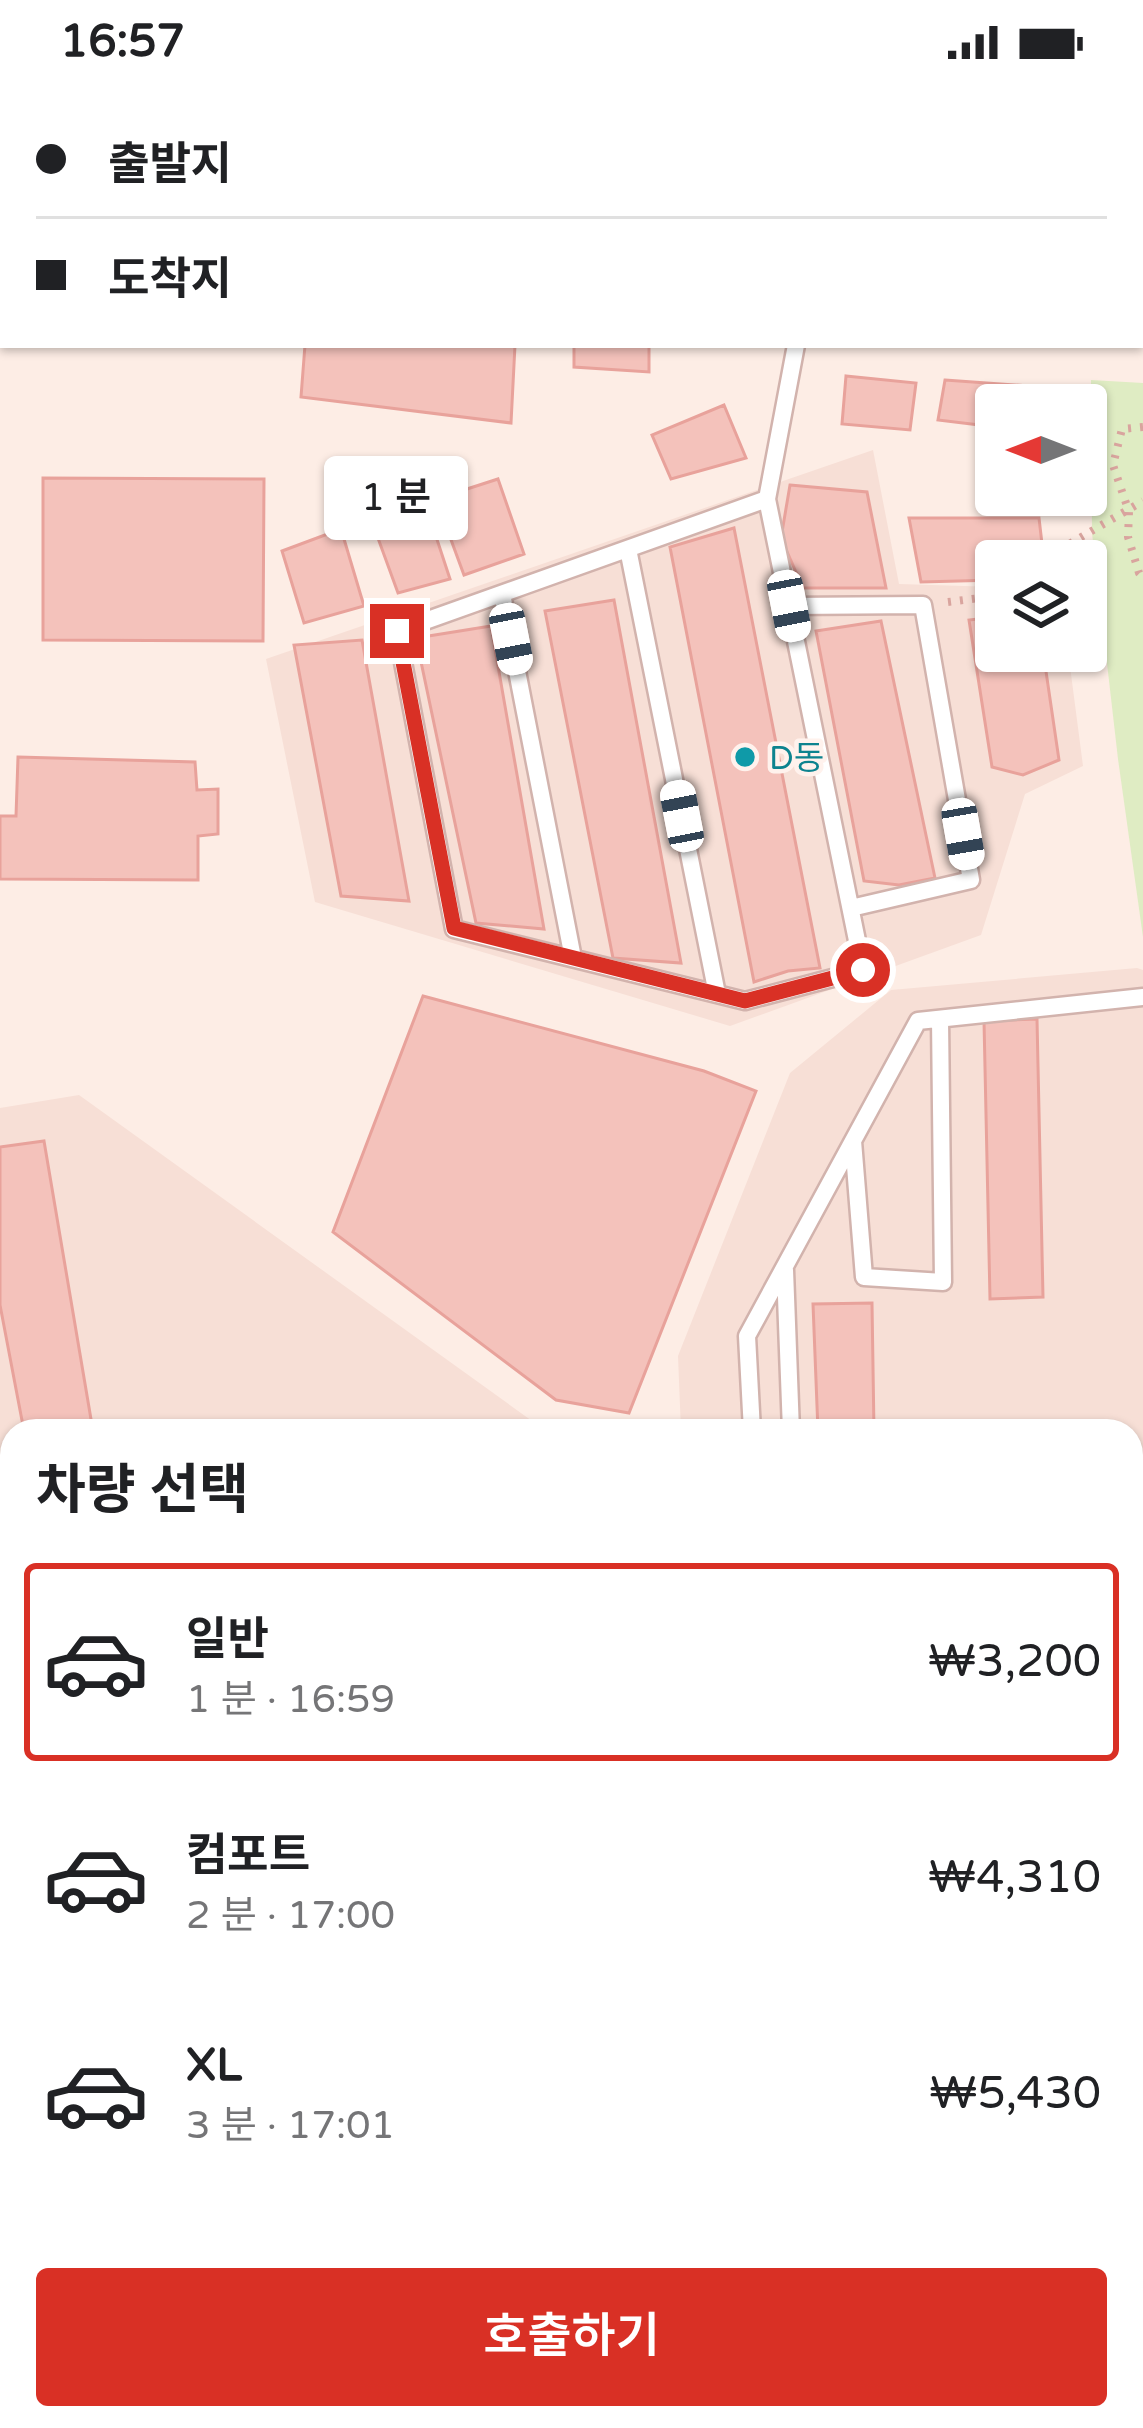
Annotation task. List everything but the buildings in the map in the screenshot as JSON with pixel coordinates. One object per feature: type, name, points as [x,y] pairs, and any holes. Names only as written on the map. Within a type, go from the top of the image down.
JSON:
[{"type":"lane","points":[[767,499],[397,631],[454,928],[745,1001],[863,970],[767,499],[795,348]]},
{"type":"lane","points":[[628,549],[717,994]]},
{"type":"lane","points":[[502,594],[573,958]]},
{"type":"lane","points":[[789,606],[923,605],[970,880],[851,908]]},
{"type":"lane","points":[[751,1419],[747,1336],[917,1021],[1143,997]]},
{"type":"lane","points":[[854,1140],[864,1277],[943,1282],[940,1019]]},
{"type":"lane","points":[[785,1266],[790,1419]]},
{"type":"path","points":[[1143,427],[1122,429],[1112,465],[1130,512],[1128,537],[1143,577]]},
{"type":"path","points":[[1078,540],[1143,501]]},
{"type":"path","points":[[923,605],[975,599]]},
{"type":"shaded area","points":[[873,450],[899,584],[975,586],[975,672],[1071,672],[1083,766],[1025,794],[981,935],[730,1026],[315,902],[266,659]]},
{"type":"shaded area","points":[[1143,970],[1143,1419],[681,1419],[678,1356],[790,1073],[891,990]]},
{"type":"shaded area","points":[[79,1095],[529,1419],[0,1419],[0,1108]]},
{"type":"green space","points":[[1091,380],[1143,383],[1143,937],[1107,663],[1107,540],[1093,540],[1092,533],[1092,516],[1107,516],[1107,384],[1091,384]]},
{"type":"place","name":"D동","points":[[745,757]]},
{"type":"route","points":[[397,631],[454,928],[745,1001],[863,970]]}]
